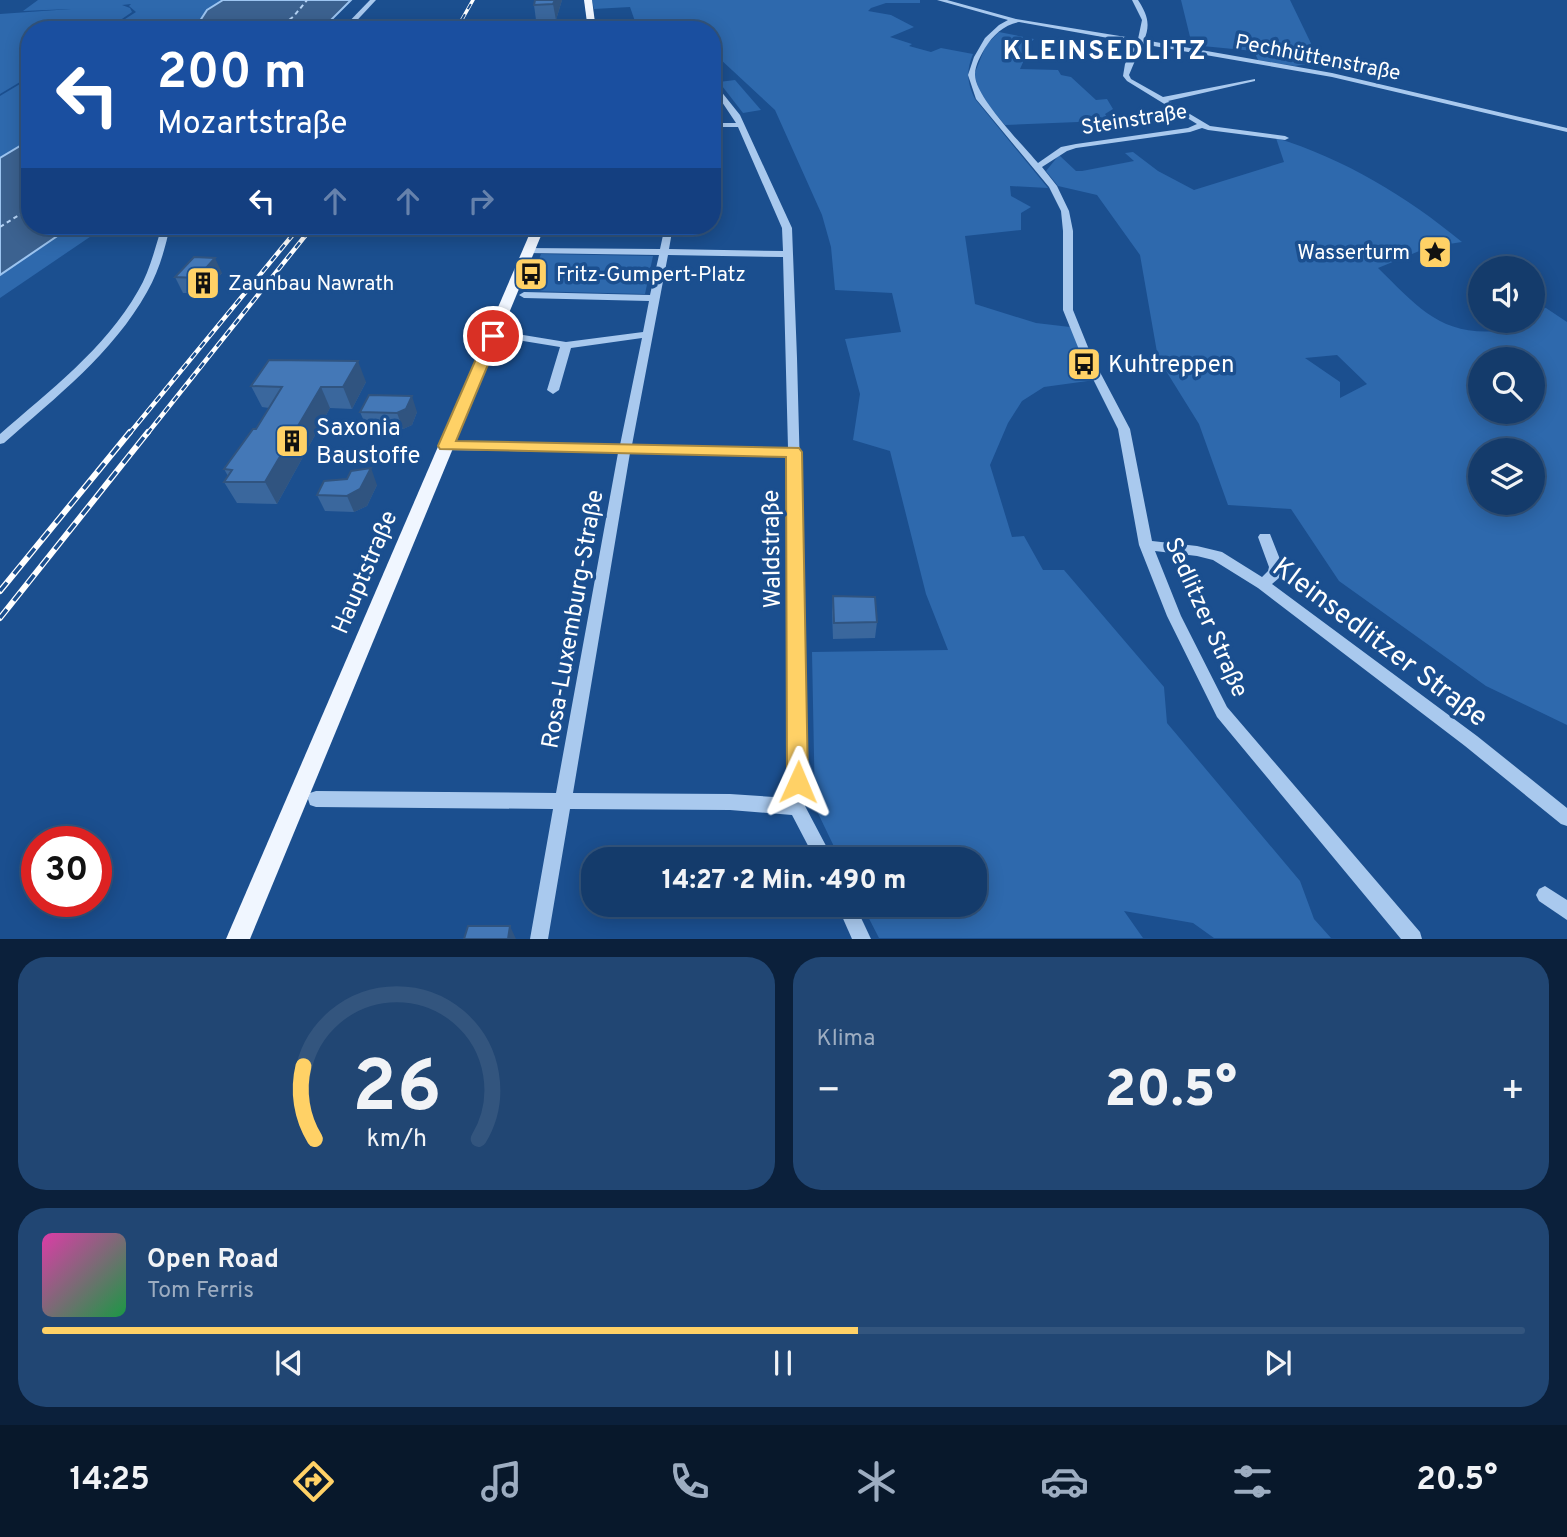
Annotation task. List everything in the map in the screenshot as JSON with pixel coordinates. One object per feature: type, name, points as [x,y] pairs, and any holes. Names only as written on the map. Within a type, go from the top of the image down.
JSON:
[{"type":"main road","points":[[588,0],[591,21]]},
{"type":"main road","name":"Hauptstraße","points":[[238,939],[535,235]]},
{"type":"street","points":[[353,21],[373,0]]},
{"type":"street","name":"Pechhüttenstraße","points":[[940,0],[1016,20],[1352,79],[1567,130]]},
{"type":"street","points":[[1135,0],[1146,15],[1145,29],[1128,64],[1127,78],[1214,130],[1285,138]]},
{"type":"street","name":"Sedlitzer Straße","points":[[1016,20],[1001,27],[984,44],[973,67],[972,81],[980,99],[1053,186],[1065,212],[1068,231],[1068,310],[1087,356],[1124,429],[1146,545],[1174,616],[1222,712],[1413,939]]},
{"type":"street","points":[[1161,100],[1254,80]]},
{"type":"street","name":"Waldstraße","points":[[721,95],[741,125],[787,228],[794,452],[797,807],[818,847]]},
{"type":"street","points":[[721,125],[741,125]]},
{"type":"street","name":"Steinstraße","points":[[1037,167],[1064,149],[1190,130],[1202,125]]},
{"type":"street","points":[[0,440],[107,342],[139,300],[155,269],[164,235]]},
{"type":"street","name":"Rosa-Luxemburg-Straße","points":[[539,939],[625,449],[667,235]]},
{"type":"street","points":[[528,250],[789,254]]},
{"type":"street","points":[[524,295],[655,298]]},
{"type":"street","points":[[511,336],[566,345],[648,334]]},
{"type":"street","points":[[553,390],[566,345]]},
{"type":"street","points":[[446,446],[794,452]]},
{"type":"street","points":[[1263,584],[1274,574],[1276,567],[1265,537]]},
{"type":"street","name":"Kleinsedlitzer Straße","points":[[1146,545],[1217,556],[1263,584],[1471,741],[1567,818]]},
{"type":"street","points":[[316,799],[730,802],[797,807]]},
{"type":"street","points":[[1545,895],[1567,911]]},
{"type":"street","points":[[852,917],[862,939]]},
{"type":"shaded area","points":[[38,0],[223,0],[208,10],[200,21],[122,21],[136,12],[129,6],[131,4],[122,5],[130,8],[132,12],[119,21],[21,21],[21,81],[0,94],[0,14],[71,9],[23,11]]},
{"type":"shaded area","points":[[223,0],[351,0],[330,21],[200,21],[207,10]]},
{"type":"shaded area","points":[[592,0],[920,0],[920,3],[886,3],[868,11],[891,15],[914,27],[890,37],[912,44],[909,46],[931,52],[941,48],[973,54],[968,76],[975,99],[1048,188],[1010,186],[1011,196],[1031,207],[1021,213],[1021,230],[965,236],[975,304],[1036,323],[1070,327],[1095,380],[1044,387],[1022,401],[1008,423],[990,465],[1012,537],[1024,536],[1043,570],[1064,570],[1164,687],[1167,723],[1300,881],[1314,919],[1331,938],[1214,938],[1193,923],[1124,911],[1143,938],[879,938],[868,917],[987,917],[987,847],[834,847],[815,807],[812,652],[948,650],[926,594],[890,451],[853,440],[860,394],[845,339],[901,332],[892,293],[835,290],[831,247],[822,215],[775,110],[721,60],[721,21],[635,21],[630,7],[594,9]]},
{"type":"shaded area","points":[[1181,0],[1290,0],[1320,62],[1295,66],[1258,60],[1254,51],[1192,45]]},
{"type":"shaded area","points":[[999,32],[1034,39],[1016,59],[1024,60],[1020,69],[1058,70],[1061,75],[1071,77],[1096,100],[1107,99],[1113,109],[1105,114],[1107,117],[1103,121],[1005,125],[982,98],[974,75],[986,45]]},
{"type":"shaded area","points":[[735,80],[761,110],[743,113],[721,82]]},
{"type":"shaded area","points":[[21,83],[21,145],[0,158],[0,96]]},
{"type":"shaded area","points":[[1276,138],[1302,147],[1350,168],[1397,194],[1462,242],[1429,247],[1378,268],[1431,316],[1468,330],[1468,333],[1545,333],[1545,308],[1567,322],[1567,725],[1486,686],[1339,581],[1291,509],[1228,505],[1199,424],[1158,358],[1140,255],[1097,195],[1058,186],[1046,171],[1059,155],[1076,171],[1082,171],[1134,161],[1125,153],[1133,152],[1158,171],[1194,190],[1284,162]],"holes":[[[1337,355],[1367,384],[1340,398],[1340,382],[1305,358]]]},
{"type":"shaded area","points":[[21,145],[21,235],[59,235],[0,275],[0,158]]},
{"type":"shaded area","points":[[59,235],[93,235],[0,298],[0,275]]},
{"type":"shaded area","points":[[541,254],[653,256],[645,294],[527,291]]},
{"type":"building","points":[[535,0],[555,0],[553,4],[534,5]]},
{"type":"building","points":[[194,257],[215,258],[197,278],[175,277]]},
{"type":"building","points":[[269,360],[358,361],[343,387],[321,387],[265,482],[224,482],[232,470],[224,469],[253,429],[256,429],[282,387],[251,386]]},
{"type":"building","points":[[369,395],[412,396],[406,409],[397,413],[360,412]]},
{"type":"building","points":[[371,468],[360,489],[347,496],[317,495],[324,481],[347,479],[351,471]]},
{"type":"building","points":[[833,596],[875,597],[877,622],[834,623]]},
{"type":"building","points":[[468,926],[510,926],[508,939],[464,939]]},
{"type":"ferry route","points":[[288,21],[307,0]]},
{"type":"ferry route","points":[[0,227],[21,214]]},
{"type":"railway","points":[[461,21],[473,0]]},
{"type":"railway","points":[[129,434],[293,235]]},
{"type":"railway","points":[[147,434],[306,235]]},
{"type":"railway","points":[[0,591],[130,432]]},
{"type":"railway","points":[[0,618],[148,432]]},
{"type":"place","name":"Wasserturm","points":[[1435,252]]},
{"type":"place","name":"Fritz-Gumpert-Platz","points":[[531,274]]},
{"type":"place","name":"Zaunbau Nawrath","points":[[203,283]]},
{"type":"place","name":"Kuhtreppen","points":[[1084,364]]},
{"type":"place","name":"Saxonia Baustoffe","points":[[292,441]]},
{"type":"district","name":"KLEINSEDLITZ","points":[[1105,50]]},
{"type":"route","points":[[493,336],[446,446],[794,452],[798,782]]}]
